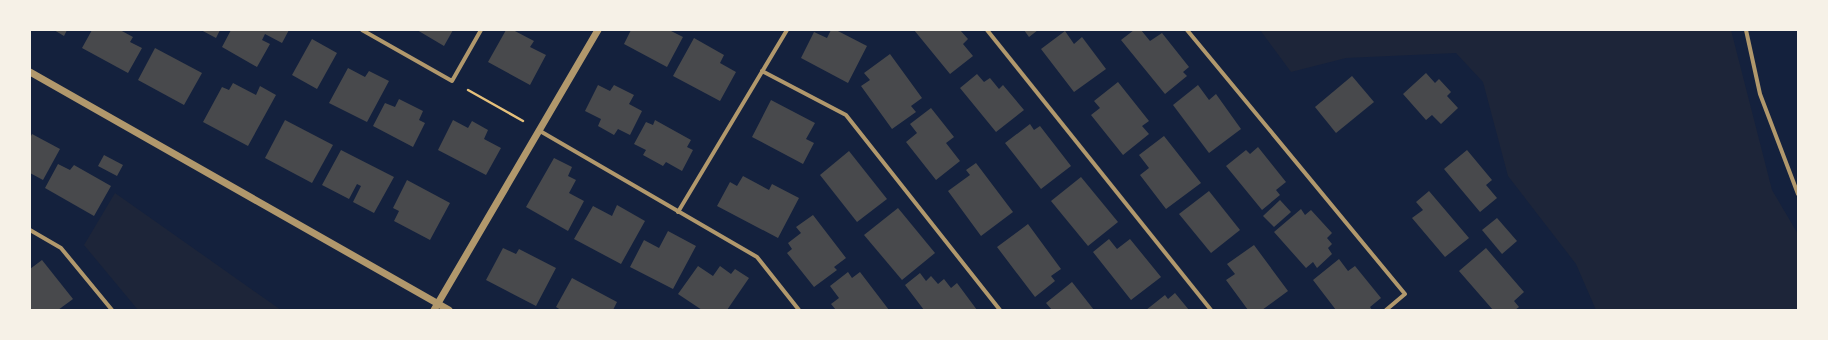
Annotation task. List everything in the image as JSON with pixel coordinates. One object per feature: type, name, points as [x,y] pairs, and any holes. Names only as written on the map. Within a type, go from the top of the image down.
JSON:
[{"type":"street","points":[[362,30],[452,81],[482,30]]},
{"type":"street","points":[[436,307],[598,30]]},
{"type":"street","points":[[678,212],[787,30]]},
{"type":"street","points":[[987,30],[1211,310]]},
{"type":"street","points":[[1187,30],[1405,294],[1386,310]]},
{"type":"street","points":[[1746,30],[1760,94],[1798,194]]},
{"type":"street","points":[[762,71],[846,115],[1000,310]]},
{"type":"street","points":[[30,72],[436,307],[449,310]]},
{"type":"street","points":[[540,131],[757,257],[800,310]]},
{"type":"street","points":[[30,230],[61,248],[112,310]]},
{"type":"path","points":[[452,81],[540,131]]},
{"type":"shaded area","points":[[1260,30],[1731,30],[1772,190],[1798,234],[1798,310],[1596,310],[1576,264],[1508,176],[1483,82],[1456,53],[1346,58],[1291,72]]},
{"type":"shaded area","points":[[115,193],[281,310],[138,310],[84,245]]},
{"type":"building","points":[[54,30],[67,30],[64,36]]},
{"type":"building","points":[[92,30],[120,30],[133,37],[130,42],[142,48],[128,73],[82,48]]},
{"type":"building","points":[[201,30],[220,30],[216,38]]},
{"type":"building","points":[[231,30],[289,30],[282,43],[265,34],[262,40],[270,44],[257,67],[222,47]]},
{"type":"building","points":[[417,30],[453,30],[444,46]]},
{"type":"building","points":[[506,30],[513,30],[534,41],[530,47],[546,55],[530,85],[488,62]]},
{"type":"building","points":[[631,30],[669,30],[683,37],[667,67],[624,44]]},
{"type":"building","points":[[831,30],[836,30],[867,46],[848,83],[801,58],[814,32],[827,38]]},
{"type":"building","points":[[914,30],[960,30],[968,39],[963,44],[973,56],[950,74]]},
{"type":"building","points":[[1024,30],[1038,30],[1029,37]]},
{"type":"building","points":[[1134,30],[1141,30],[1150,41],[1162,33],[1189,67],[1183,72],[1187,76],[1165,94],[1121,40]]},
{"type":"building","points":[[1065,31],[1074,44],[1082,37],[1106,69],[1074,92],[1041,49]]},
{"type":"building","points":[[694,38],[724,55],[720,63],[736,72],[720,101],[673,76]]},
{"type":"building","points":[[312,39],[337,53],[317,89],[292,75]]},
{"type":"building","points":[[155,48],[202,73],[184,105],[138,80]]},
{"type":"building","points":[[890,54],[922,98],[911,106],[916,112],[892,129],[861,86],[870,80],[864,73]]},
{"type":"building","points":[[348,68],[365,77],[369,71],[389,81],[367,122],[329,103]]},
{"type":"building","points":[[1426,73],[1435,83],[1439,79],[1451,92],[1447,96],[1458,108],[1441,124],[1432,115],[1426,120],[1403,94]]},
{"type":"building","points":[[977,74],[984,82],[990,78],[999,89],[1003,85],[1024,110],[996,132],[960,88]]},
{"type":"building","points":[[1352,76],[1374,102],[1336,133],[1315,107]]},
{"type":"building","points":[[1118,82],[1149,121],[1142,126],[1149,134],[1123,155],[1091,115],[1100,108],[1094,101]]},
{"type":"building","points":[[233,83],[256,95],[260,86],[276,95],[248,146],[203,122],[222,87],[229,90]]},
{"type":"building","points":[[598,85],[610,91],[614,85],[634,95],[629,104],[642,111],[630,135],[618,129],[614,135],[598,126],[601,119],[585,111]]},
{"type":"building","points":[[1198,85],[1209,100],[1216,94],[1241,129],[1209,153],[1173,105]]},
{"type":"building","points":[[399,99],[423,111],[419,120],[425,123],[413,147],[373,126],[385,103],[395,107]]},
{"type":"building","points":[[771,100],[815,123],[806,139],[814,143],[803,164],[752,137]]},
{"type":"building","points":[[931,108],[954,137],[946,143],[960,161],[936,180],[906,142],[917,133],[910,124]]},
{"type":"building","points":[[285,120],[333,145],[312,183],[265,158]]},
{"type":"building","points":[[453,120],[468,128],[472,121],[488,130],[484,139],[501,148],[486,175],[438,150]]},
{"type":"building","points":[[655,120],[691,140],[687,147],[693,150],[682,171],[666,162],[663,166],[643,155],[646,150],[634,144],[646,122],[653,125]]},
{"type":"building","points":[[1030,124],[1034,130],[1040,126],[1071,166],[1041,189],[1005,143]]},
{"type":"building","points":[[32,134],[60,149],[43,180],[30,173],[30,138]]},
{"type":"building","points":[[1164,136],[1201,183],[1166,209],[1140,175],[1149,168],[1139,155]]},
{"type":"building","points":[[1258,147],[1286,182],[1276,190],[1280,195],[1262,210],[1226,166],[1246,150],[1250,154]]},
{"type":"building","points":[[341,150],[394,177],[374,213],[353,202],[361,186],[357,184],[349,199],[322,185]]},
{"type":"building","points":[[1467,150],[1492,180],[1486,185],[1497,198],[1480,212],[1444,169]]},
{"type":"building","points":[[849,151],[887,199],[857,222],[820,175]]},
{"type":"building","points":[[104,155],[123,165],[117,176],[98,166]]},
{"type":"building","points":[[554,158],[572,167],[568,176],[576,180],[569,193],[584,201],[568,231],[526,207]]},
{"type":"building","points":[[976,163],[1013,212],[981,236],[948,191],[970,175],[966,170]]},
{"type":"building","points":[[58,164],[70,170],[74,165],[111,186],[94,216],[45,188]]},
{"type":"building","points":[[743,176],[769,190],[772,184],[799,198],[778,238],[717,206],[730,182],[737,186]]},
{"type":"building","points":[[1081,177],[1118,222],[1088,246],[1051,201]]},
{"type":"building","points":[[407,180],[450,203],[430,240],[394,221],[399,211],[393,208]]},
{"type":"building","points":[[1209,191],[1240,230],[1211,253],[1179,214]]},
{"type":"building","points":[[1429,191],[1469,238],[1445,257],[1412,218],[1423,210],[1416,202]]},
{"type":"building","points":[[1280,200],[1291,212],[1274,227],[1263,216]]},
{"type":"building","points":[[617,205],[645,221],[621,264],[574,239],[593,206],[612,216]]},
{"type":"building","points":[[898,208],[935,253],[902,280],[864,235]]},
{"type":"building","points":[[1301,209],[1305,215],[1311,210],[1332,233],[1327,238],[1332,244],[1328,248],[1332,254],[1317,268],[1313,262],[1306,268],[1274,232]]},
{"type":"building","points":[[813,215],[846,258],[834,267],[837,270],[814,287],[787,253],[792,249],[788,243],[801,233],[796,227]]},
{"type":"building","points":[[1497,218],[1517,241],[1502,254],[1482,230]]},
{"type":"building","points":[[1028,224],[1061,269],[1051,276],[1055,281],[1035,297],[997,247]]},
{"type":"building","points":[[668,231],[696,246],[673,289],[630,267],[644,240],[659,248]]},
{"type":"building","points":[[1109,239],[1117,249],[1130,239],[1161,277],[1131,300],[1093,252]]},
{"type":"building","points":[[1254,245],[1288,291],[1262,310],[1248,310],[1226,280],[1235,274],[1227,264]]},
{"type":"building","points":[[503,248],[516,254],[519,249],[556,268],[536,306],[486,280]]},
{"type":"building","points":[[1486,248],[1524,292],[1514,301],[1519,307],[1515,310],[1493,310],[1459,271]]},
{"type":"building","points":[[1339,259],[1348,271],[1355,266],[1381,298],[1370,307],[1372,310],[1336,310],[1313,280]]},
{"type":"building","points":[[42,260],[73,299],[58,310],[30,309],[30,269]]},
{"type":"building","points":[[698,266],[713,276],[720,266],[731,274],[735,269],[749,278],[727,310],[702,310],[678,294]]},
{"type":"building","points":[[848,272],[852,278],[860,272],[889,310],[836,310],[831,304],[839,298],[830,286]]},
{"type":"building","points":[[920,273],[926,281],[931,276],[938,284],[944,279],[951,288],[957,283],[977,310],[924,310],[905,285]]},
{"type":"building","points":[[572,278],[617,302],[613,310],[561,310],[556,307]]},
{"type":"building","points":[[1072,282],[1094,310],[1052,310],[1046,303]]},
{"type":"building","points":[[1175,293],[1189,310],[1146,310],[1165,295],[1168,299]]}]
